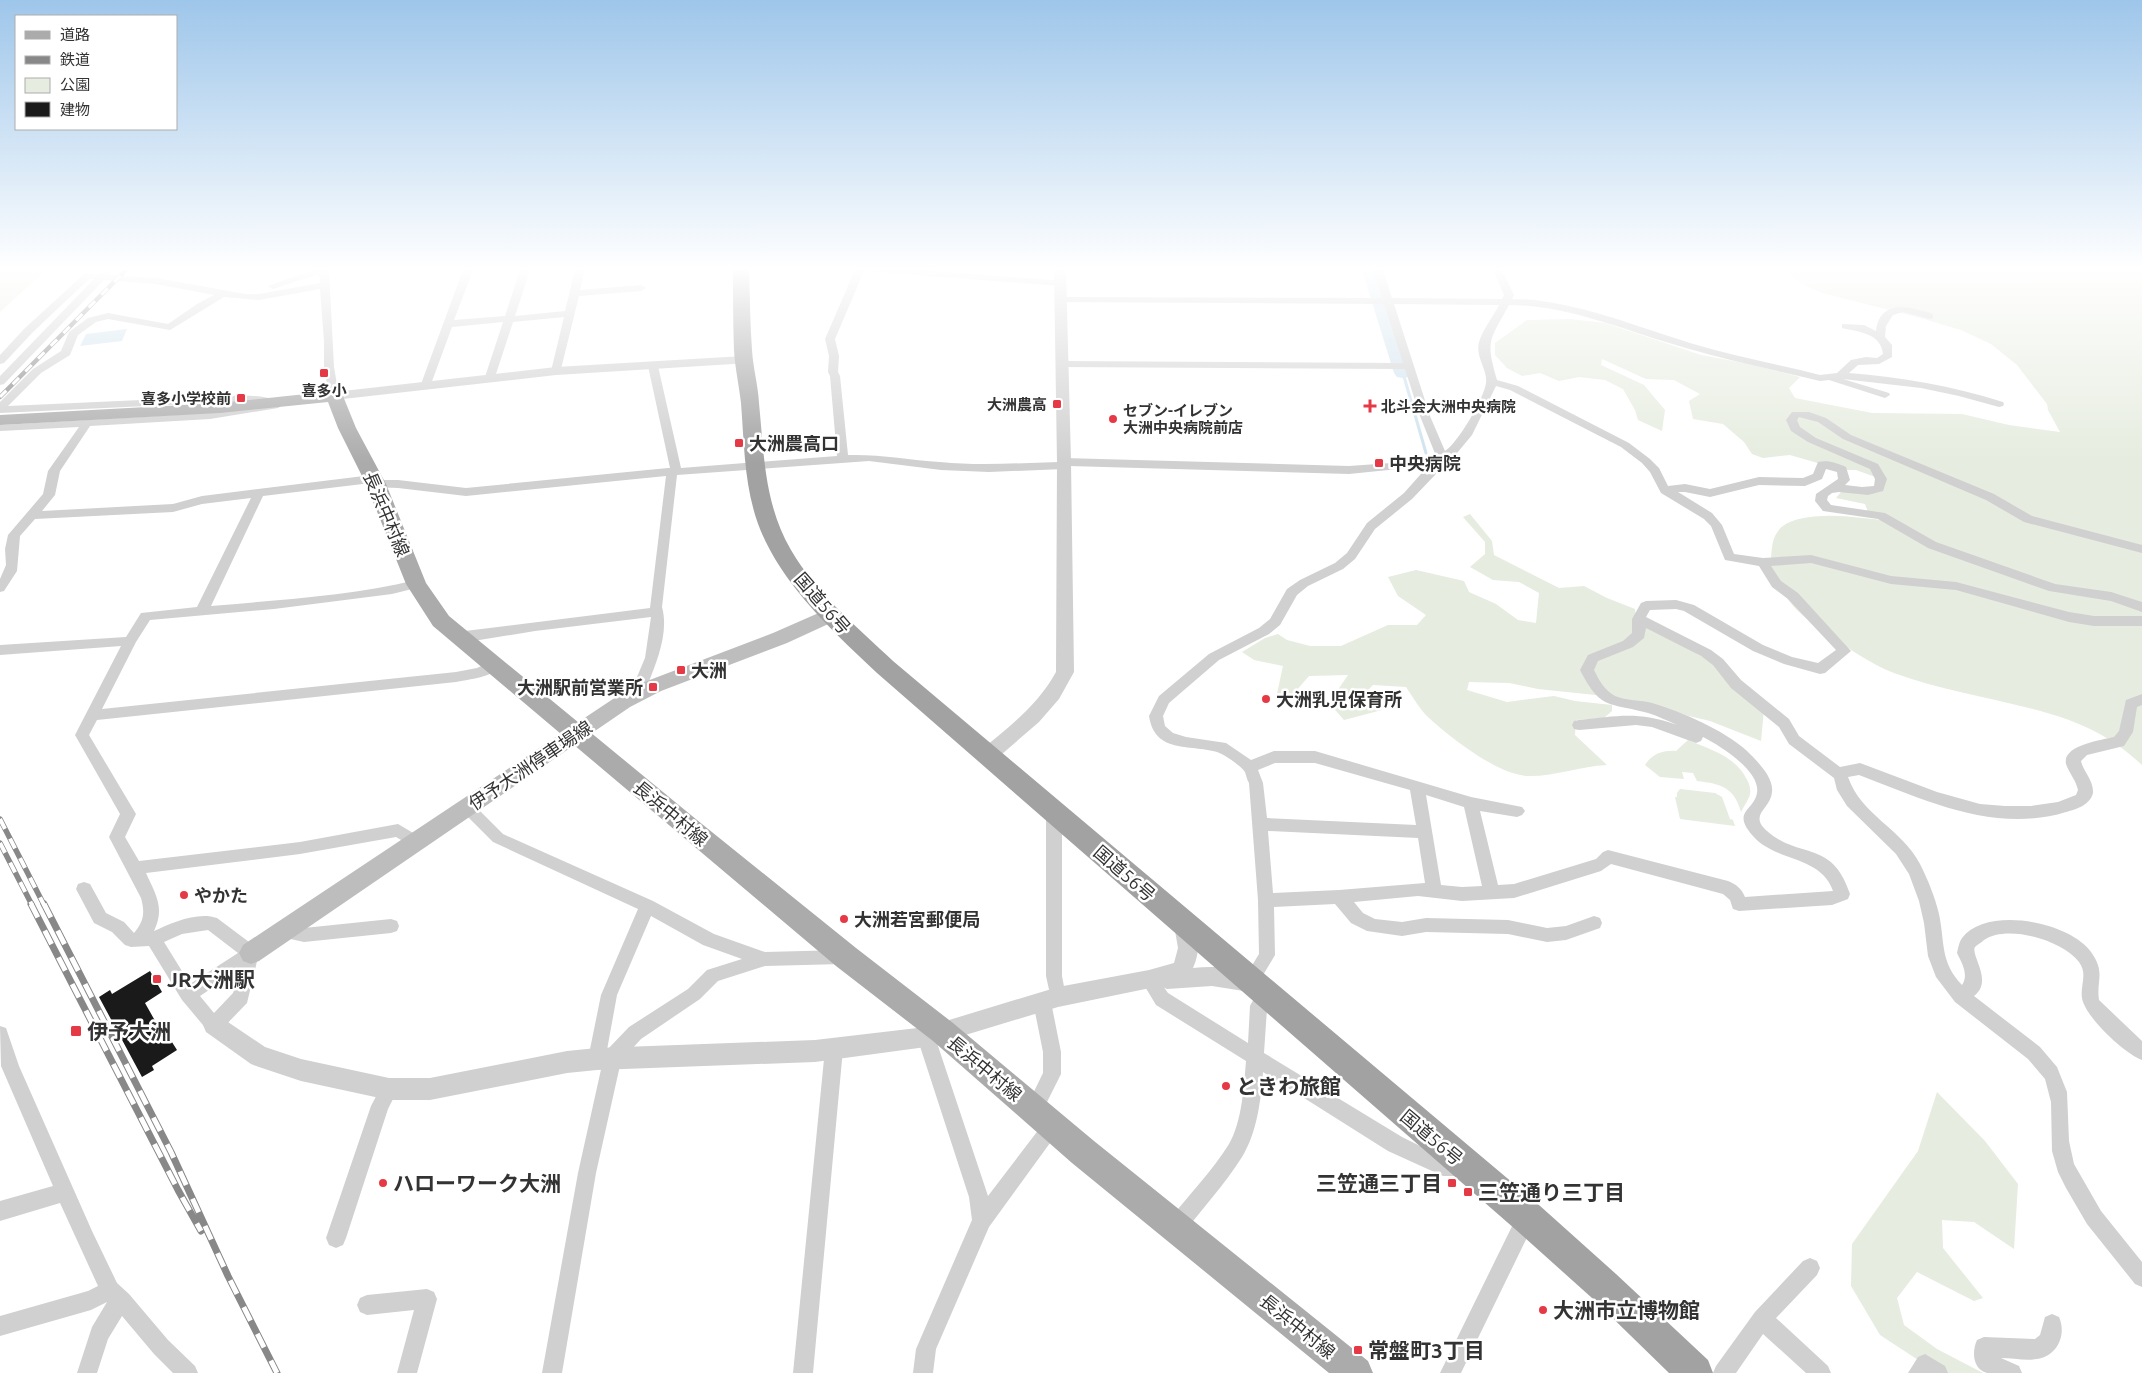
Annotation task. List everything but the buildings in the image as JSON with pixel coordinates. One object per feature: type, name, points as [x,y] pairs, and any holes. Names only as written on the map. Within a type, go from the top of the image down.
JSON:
[{"type":"highway","name":"国道56号","points":[[743,334],[744,360],[750,402],[753,466],[761,503],[771,533],[790,565],[830,615],[885,668],[1054,811],[1258,989],[1527,1217],[1695,1373]]},
{"type":"main road","points":[[0,420],[92,419],[334,396]]},
{"type":"main road","name":"長浜中村線","points":[[334,396],[347,428],[374,481],[416,584],[441,621],[846,957],[934,1034],[1043,1118],[1356,1373]]},
{"type":"main road","name":"伊予大洲停車場線","points":[[251,952],[623,702],[645,691],[780,638],[830,615]]},
{"type":"street","points":[[0,362],[25,334]]},
{"type":"street","points":[[0,362],[34,334]]},
{"type":"street","points":[[0,382],[46,334]]},
{"type":"street","points":[[0,409],[37,371],[66,353],[73,334]]},
{"type":"street","points":[[328,334],[329,368],[334,396],[426,384],[556,371],[744,360]]},
{"type":"street","points":[[426,384],[444,334]]},
{"type":"street","points":[[490,377],[504,334]]},
{"type":"street","points":[[556,371],[565,334]]},
{"type":"street","points":[[832,334],[830,339],[834,356],[833,372],[835,376],[843,458]]},
{"type":"street","points":[[988,755],[1038,712],[1053,694],[1065,672],[1062,334]]},
{"type":"street","points":[[1176,1227],[1236,1150],[1245,1128],[1253,1090],[1259,1006],[1258,989],[1267,955],[1266,900],[1256,783],[1250,767],[1221,748],[1186,743],[1168,737],[1158,728],[1156,716],[1164,700],[1214,657],[1264,631],[1276,622],[1292,592],[1339,566],[1351,556],[1370,526],[1408,496],[1431,472],[1439,460],[1403,366],[1393,334]]},
{"type":"street","points":[[31,515],[173,508],[202,500],[374,481],[450,492],[466,492],[674,471],[843,458],[869,458],[941,466],[989,468],[1064,464],[1349,470],[1419,465],[1439,460],[1454,451],[1468,433],[1492,382],[1484,355],[1484,343],[1489,334]]},
{"type":"street","points":[[1656,334],[1726,356],[1801,374],[1829,378],[1885,395]]},
{"type":"street","points":[[1840,376],[1856,362],[1866,360],[1878,361],[1888,355],[1887,345],[1874,334]]},
{"type":"street","points":[[1062,364],[1403,366]]},
{"type":"street","points":[[645,691],[641,684],[652,658],[658,616],[656,611],[674,471],[653,366]]},
{"type":"street","points":[[1829,378],[1840,376],[1957,391],[1999,404]]},
{"type":"street","points":[[1492,382],[1514,388],[1625,445],[1646,461],[1655,471],[1660,484],[1665,490],[1708,516],[1716,525],[1729,556],[1763,562],[1811,559],[1891,580],[1956,586],[2070,617],[2094,620],[2142,621]]},
{"type":"street","points":[[0,409],[260,409],[295,401]]},
{"type":"street","points":[[2142,548],[2028,519],[1990,496],[1847,437],[1822,420],[1809,415],[1796,414],[1790,420],[1796,429],[1812,440],[1874,467],[1881,479],[1880,488],[1867,491],[1836,487],[1828,488],[1822,494],[1821,502],[1827,508],[1880,516],[1894,522],[1932,545],[2053,588],[2073,593],[2123,598],[2142,607]]},
{"type":"street","points":[[0,428],[92,419]]},
{"type":"street","points":[[0,588],[10,576],[14,564],[11,540],[49,495],[54,472],[92,419]]},
{"type":"street","points":[[1665,490],[1685,488],[1710,493],[1759,481],[1805,482],[1818,476],[1822,465],[1831,465],[1842,470],[1844,480],[1836,487]]},
{"type":"street","points":[[202,611],[259,494]]},
{"type":"street","points":[[1266,900],[1418,889],[1462,894],[1514,891],[1601,864],[1608,857],[1728,888],[1737,896],[1739,904],[1832,898],[1842,894],[1835,876],[1825,867],[1809,858],[1770,843],[1754,828],[1752,813],[1765,792],[1764,784],[1753,766],[1733,746],[1661,712],[1642,706],[1626,705],[1604,697],[1592,683],[1587,670],[1593,658],[1628,644],[1640,635],[1639,619],[1646,606],[1676,604],[1689,608],[1758,648],[1789,661],[1820,669],[1844,651],[1793,596],[1776,584],[1763,562]]},
{"type":"street","points":[[146,939],[152,915],[151,905],[145,889],[117,837],[128,814],[82,735],[130,642],[146,616],[382,591],[416,584]]},
{"type":"street","points":[[461,638],[535,626],[656,611]]},
{"type":"street","points":[[1639,619],[1706,653],[1718,662],[1736,684],[1784,723],[1794,740],[1840,776],[1843,790],[1854,806],[1897,843],[1911,862],[1931,915],[1935,956],[1946,978],[1981,1013],[2034,1053],[2051,1073],[2060,1094],[2061,1152],[2072,1180],[2120,1254],[2142,1277]]},
{"type":"street","points":[[0,650],[130,642]]},
{"type":"street","points":[[92,715],[195,706],[456,676],[480,672],[494,665]]},
{"type":"street","points":[[1840,776],[1846,770],[1860,770],[1950,803],[1996,813],[2035,812],[2067,806],[2083,798],[2085,794],[2085,787],[2075,770],[2073,759],[2083,750],[2119,742],[2126,732],[2131,704],[2142,699]]},
{"type":"street","points":[[1579,725],[1636,720],[1670,728],[1728,751],[1743,762],[1764,784]]},
{"type":"street","points":[[1250,767],[1274,757],[1315,757],[1471,803],[1517,811]]},
{"type":"street","points":[[1416,786],[1434,891]]},
{"type":"street","points":[[1471,803],[1492,892]]},
{"type":"street","points":[[467,807],[498,838],[647,906],[709,940],[764,959]]},
{"type":"street","points":[[923,1373],[926,1349],[982,1220],[1043,1118],[1052,1074],[1050,1000],[1054,976],[1054,811]]},
{"type":"street","points":[[1259,824],[1424,832]]},
{"type":"street","points":[[134,868],[300,848],[398,830],[415,842]]},
{"type":"street","points":[[84,889],[100,918],[118,926],[131,940],[146,939],[180,926],[210,923],[251,952]]},
{"type":"street","points":[[1339,896],[1357,918],[1373,926],[1402,929],[1426,925],[1508,926],[1544,935],[1566,933],[1594,923]]},
{"type":"street","points":[[552,1373],[605,1058],[609,995],[647,906]]},
{"type":"street","points":[[146,939],[188,995],[214,1024],[258,1056],[301,1070],[389,1089],[430,1089],[567,1062],[605,1058],[751,1054],[834,1049],[934,1034],[1050,1000],[1149,980],[1181,970],[1188,955],[1189,938],[1184,924]]},
{"type":"street","points":[[1960,994],[1970,990],[1975,980],[1973,967],[1965,952],[1968,944],[1988,929],[2014,925],[2033,929],[2066,941],[2083,954],[2092,967],[2089,993],[2093,1006],[2142,1052]]},
{"type":"street","points":[[283,931],[304,936],[391,926]]},
{"type":"street","points":[[188,995],[251,952]]},
{"type":"street","points":[[214,1024],[241,997],[251,952]]},
{"type":"street","points":[[605,1058],[635,1033],[694,994],[713,975],[764,959],[846,957]]},
{"type":"street","points":[[1149,980],[1212,976],[1258,989]]},
{"type":"street","points":[[1149,980],[1162,999],[1395,1144],[1443,1167],[1468,1167]]},
{"type":"street","points":[[0,1034],[5,1068],[116,1296],[161,1347],[188,1373]]},
{"type":"street","points":[[934,1034],[979,1197],[982,1220]]},
{"type":"street","points":[[803,1373],[834,1049]]},
{"type":"street","points":[[336,1238],[380,1106],[389,1089]]},
{"type":"street","points":[[0,1210],[65,1192]]},
{"type":"street","points":[[1450,1373],[1527,1217]]},
{"type":"street","points":[[1723,1373],[1762,1319],[1810,1268]]},
{"type":"street","points":[[0,1326],[91,1300],[116,1296]]},
{"type":"street","points":[[87,1373],[100,1331],[116,1296]]},
{"type":"street","points":[[367,1305],[427,1299],[407,1373]]},
{"type":"street","points":[[1762,1319],[1821,1373]]},
{"type":"street","points":[[2012,1373],[2003,1371],[1984,1360],[1984,1347],[2037,1349],[2050,1341],[2052,1324]]},
{"type":"street","points":[[1918,1373],[1924,1364],[1938,1373]]},
{"type":"green space","points":[[1507,334],[1638,334],[1701,355],[1750,364],[1800,377],[1789,388],[1795,398],[1872,413],[1962,414],[2009,425],[2060,432],[2048,410],[2047,404],[2017,365],[1991,344],[1970,334],[2142,334],[2142,765],[2108,739],[2089,728],[2069,720],[1894,673],[1846,647],[1813,624],[1796,609],[1780,588],[1771,570],[1773,541],[1779,530],[1784,525],[1799,519],[1821,516],[1844,516],[1890,521],[1869,515],[1865,504],[1836,498],[1841,492],[1879,488],[1881,479],[1856,470],[1842,470],[1790,455],[1763,458],[1752,454],[1744,442],[1723,424],[1693,419],[1689,401],[1700,394],[1674,380],[1646,379],[1602,359],[1601,365],[1644,385],[1665,410],[1662,431],[1638,420],[1635,410],[1623,389],[1605,380],[1579,377],[1559,381],[1540,373],[1522,376],[1507,368],[1495,355],[1495,343]]},
{"type":"green space","points":[[1470,514],[1492,541],[1494,555],[1559,588],[1584,586],[1635,609],[1636,619],[1713,663],[1764,709],[1761,741],[1710,721],[1605,696],[1538,689],[1509,683],[1469,682],[1467,690],[1507,702],[1554,696],[1575,701],[1612,705],[1612,711],[1604,718],[1576,720],[1575,735],[1607,765],[1547,775],[1527,776],[1502,769],[1462,745],[1426,715],[1406,687],[1373,685],[1362,696],[1382,710],[1344,720],[1329,703],[1348,675],[1309,676],[1289,699],[1276,698],[1283,666],[1254,660],[1242,652],[1265,638],[1278,634],[1287,640],[1310,646],[1341,646],[1388,625],[1417,625],[1426,615],[1398,596],[1388,577],[1416,570],[1464,581],[1469,592],[1496,604],[1518,620],[1536,623],[1539,593],[1519,582],[1493,580],[1470,567],[1485,554],[1485,542],[1463,517]]},
{"type":"green space","points":[[1688,740],[1721,754],[1741,770],[1749,784],[1750,792],[1749,798],[1741,812],[1735,797],[1725,788],[1697,781],[1693,773],[1682,772],[1684,779],[1660,777],[1645,765],[1654,755],[1667,751],[1676,751]]},
{"type":"green space","points":[[1680,789],[1715,793],[1722,797],[1730,819],[1733,820],[1735,826],[1680,819],[1675,797],[1677,797]]},
{"type":"green space","points":[[1937,1092],[1985,1141],[2018,1184],[2014,1249],[1974,1222],[1942,1220],[1943,1248],[1983,1298],[1974,1301],[1917,1272],[1897,1298],[1904,1325],[1937,1349],[1983,1373],[1938,1373],[1880,1335],[1851,1286],[1852,1244],[1918,1151]]},
{"type":"water","points":[[86,334],[125,334],[122,341],[80,346]]},
{"type":"waterway","points":[[1391,334],[1403,373]]},
{"type":"waterway","points":[[1403,373],[1426,453]]},
{"type":"railway","points":[[0,397],[62,334]]},
{"type":"railway","points":[[0,819],[44,905]]},
{"type":"railway","points":[[0,843],[32,905]]},
{"type":"railway","points":[[31,904],[201,1231]]},
{"type":"railway","points":[[44,904],[171,1152],[228,1276],[277,1373]]},
{"type":"place","name":"喜多小","points":[[324,373]]},
{"type":"place","name":"喜多小学校前","points":[[241,398]]},
{"type":"place","name":"大洲農高","points":[[1057,404]]},
{"type":"place","name":"北斗会大洲中央病院","points":[[1370,406]]},
{"type":"place","name":"セブン-イレブン 大洲中央病院前店","points":[[1113,419]]},
{"type":"place","name":"大洲農高口","points":[[739,443]]},
{"type":"place","name":"中央病院","points":[[1379,463]]},
{"type":"place","name":"大洲","points":[[681,670]]},
{"type":"place","name":"大洲駅前営業所","points":[[653,687]]},
{"type":"place","name":"大洲乳児保育所","points":[[1266,699]]},
{"type":"place","name":"やかた","points":[[184,895]]},
{"type":"place","name":"大洲若宮郵便局","points":[[844,919]]},
{"type":"place","name":"JR大洲駅","points":[[157,979]]},
{"type":"place","name":"伊予大洲","points":[[76,1031]]},
{"type":"place","name":"ときわ旅館","points":[[1226,1086]]},
{"type":"place","name":"ハローワーク大洲","points":[[383,1183]]},
{"type":"place","name":"三笠通三丁目","points":[[1452,1183]]},
{"type":"place","name":"三笠通り三丁目","points":[[1468,1192]]},
{"type":"place","name":"大洲市立博物館","points":[[1543,1310]]},
{"type":"place","name":"常盤町3丁目","points":[[1358,1350]]}]
